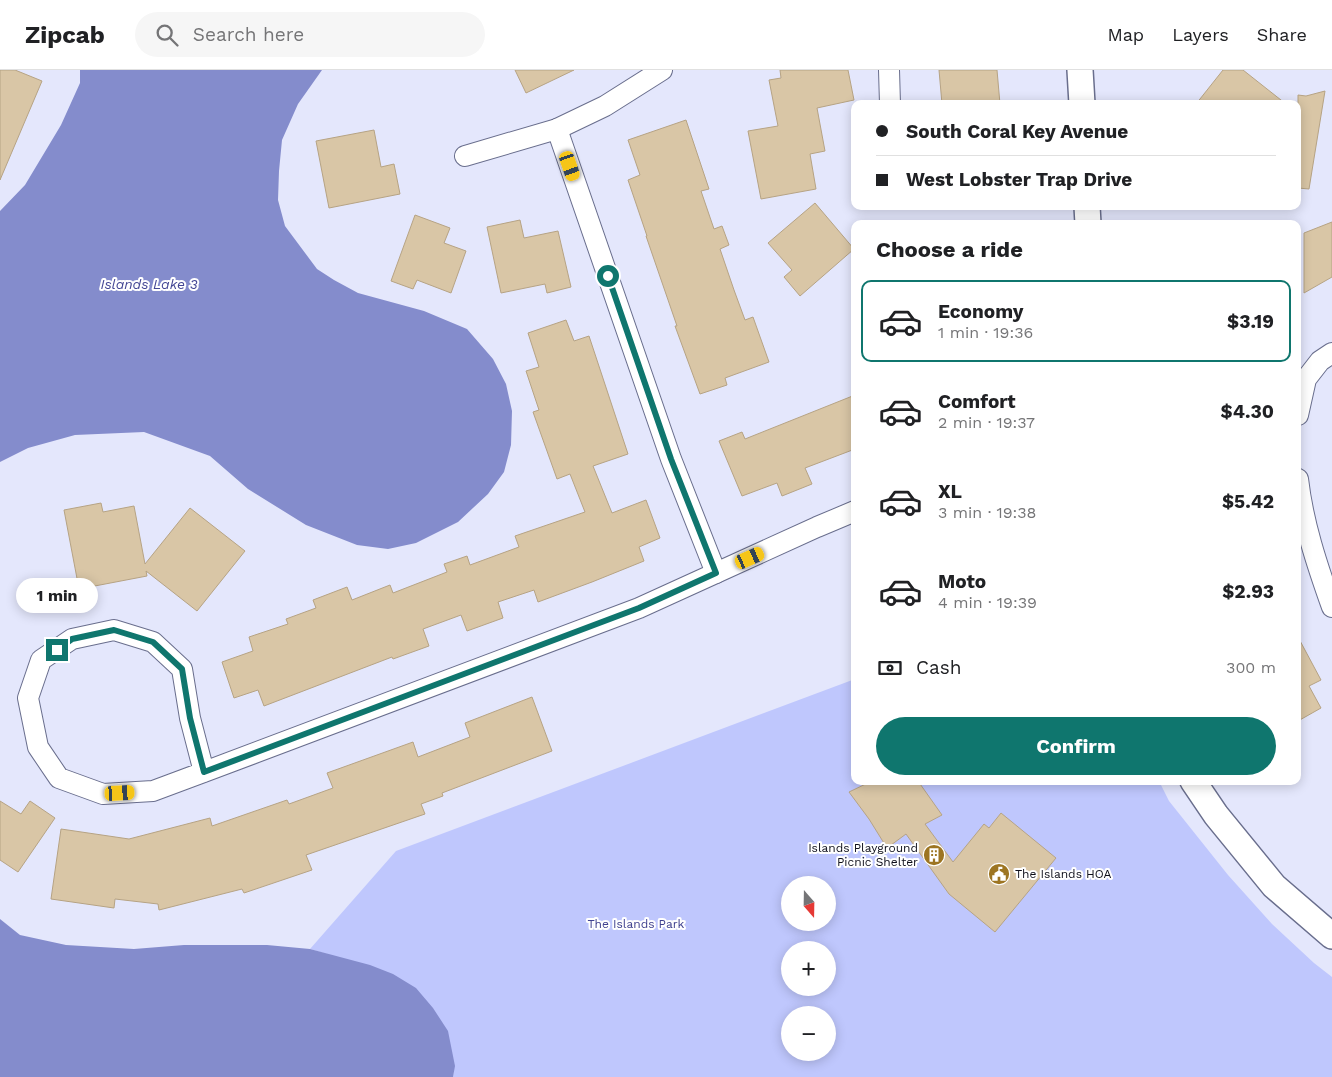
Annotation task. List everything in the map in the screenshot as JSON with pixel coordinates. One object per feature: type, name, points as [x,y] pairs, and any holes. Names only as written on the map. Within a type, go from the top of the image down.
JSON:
[{"type":"street","points":[[465,156],[557,129],[605,106],[662,70]]},
{"type":"street","points":[[889,70],[890,100]]},
{"type":"street","points":[[1080,70],[1082,100]]},
{"type":"street","points":[[557,129],[671,459],[716,573]]},
{"type":"street","points":[[1301,401],[1306,379],[1320,361],[1332,353]]},
{"type":"street","points":[[1301,504],[1308,536],[1332,607]]},
{"type":"street","points":[[204,772],[190,718],[182,669],[153,642],[114,630],[72,639],[41,660],[28,698],[38,747],[59,778],[103,794],[153,791],[204,772],[639,608],[851,513]]},
{"type":"street","points":[[1196,785],[1216,814],[1274,886],[1332,936]]},
{"type":"green space","name":"The Islands Park","points":[[851,680],[851,785],[1161,785],[1169,801],[1228,875],[1272,924],[1332,977],[1332,1077],[453,1077],[454,1068],[327,954],[310,949],[396,851]]},
{"type":"water","name":"Islands Lake 3","points":[[80,70],[322,70],[298,104],[282,140],[278,200],[285,226],[317,269],[334,280],[358,293],[424,311],[467,329],[493,359],[506,384],[512,411],[511,445],[504,472],[488,494],[458,522],[416,543],[388,549],[357,545],[306,525],[248,489],[210,456],[144,432],[75,435],[28,448],[0,462],[0,211],[25,185],[61,125],[80,83]]},
{"type":"water","points":[[0,919],[20,935],[66,945],[134,949],[184,945],[267,945],[310,949],[370,965],[393,974],[416,988],[433,1008],[448,1031],[455,1066],[453,1077],[0,1077]]},
{"type":"building","points":[[0,70],[15,70],[42,81],[0,180]]},
{"type":"building","points":[[515,70],[574,70],[526,93]]},
{"type":"building","points":[[780,70],[848,70],[854,100],[817,108],[825,151],[810,154],[816,189],[761,199],[748,131],[778,126],[769,80],[781,78]]},
{"type":"building","points":[[939,70],[997,70],[1000,100],[942,100]]},
{"type":"building","points":[[1223,70],[1243,70],[1281,100],[1199,100]]},
{"type":"building","points":[[1325,91],[1309,189],[1301,188],[1301,100],[1298,100],[1298,95],[1306,96]]},
{"type":"building","points":[[686,120],[709,189],[701,191],[714,229],[722,226],[729,245],[720,249],[734,290],[745,320],[753,317],[769,362],[725,378],[727,385],[700,394],[675,326],[677,326],[628,180],[640,175],[628,140]]},
{"type":"building","points":[[374,130],[381,167],[394,164],[400,194],[329,208],[316,141]]},
{"type":"building","points":[[815,203],[851,245],[851,252],[800,296],[784,277],[792,270],[768,243]]},
{"type":"building","points":[[415,215],[450,228],[444,243],[466,251],[451,293],[417,280],[413,289],[391,281]]},
{"type":"building","points":[[520,220],[524,238],[558,231],[571,287],[547,293],[545,284],[501,293],[487,227]]},
{"type":"building","points":[[1332,222],[1332,277],[1304,293],[1304,233]]},
{"type":"building","points":[[566,320],[574,341],[589,336],[628,454],[593,466],[612,513],[646,500],[660,538],[639,547],[644,561],[538,602],[534,590],[498,602],[503,618],[467,631],[461,615],[423,629],[429,646],[393,659],[392,657],[264,706],[258,690],[234,698],[222,662],[253,651],[249,637],[288,624],[286,619],[316,608],[313,600],[347,587],[352,600],[390,585],[393,593],[447,572],[444,564],[467,556],[470,565],[519,547],[515,536],[585,512],[570,474],[557,479],[533,412],[539,410],[526,371],[539,367],[528,333]]},
{"type":"building","points":[[851,397],[851,451],[805,468],[812,484],[782,496],[777,483],[742,496],[719,441],[742,432],[745,439]]},
{"type":"building","points":[[101,503],[103,512],[134,506],[145,564],[190,508],[245,551],[197,611],[146,571],[147,576],[79,589],[64,510]]},
{"type":"building","points":[[1301,643],[1321,680],[1309,686],[1321,708],[1301,719]]},
{"type":"building","points":[[532,697],[552,751],[442,793],[443,796],[421,804],[425,814],[306,855],[312,870],[244,893],[242,889],[159,910],[158,904],[115,899],[114,908],[51,899],[61,829],[129,839],[210,818],[212,826],[287,800],[289,804],[333,788],[327,773],[413,742],[418,757],[470,737],[465,723]]},
{"type":"building","points":[[864,785],[921,785],[942,815],[925,824],[953,862],[984,824],[989,828],[1001,813],[1056,858],[995,932],[949,894],[906,834],[887,848],[849,792]]},
{"type":"building","points":[[0,801],[21,814],[30,801],[55,818],[18,872],[0,860]]},
{"type":"place","name":"Islands Playground Picnic Shelter","points":[[934,855]]},
{"type":"place","name":"The Islands HOA","points":[[999,874]]},
{"type":"route","points":[[57,650],[72,639],[114,630],[153,642],[182,669],[190,718],[204,772],[639,608],[716,573],[671,459],[608,276]]}]
